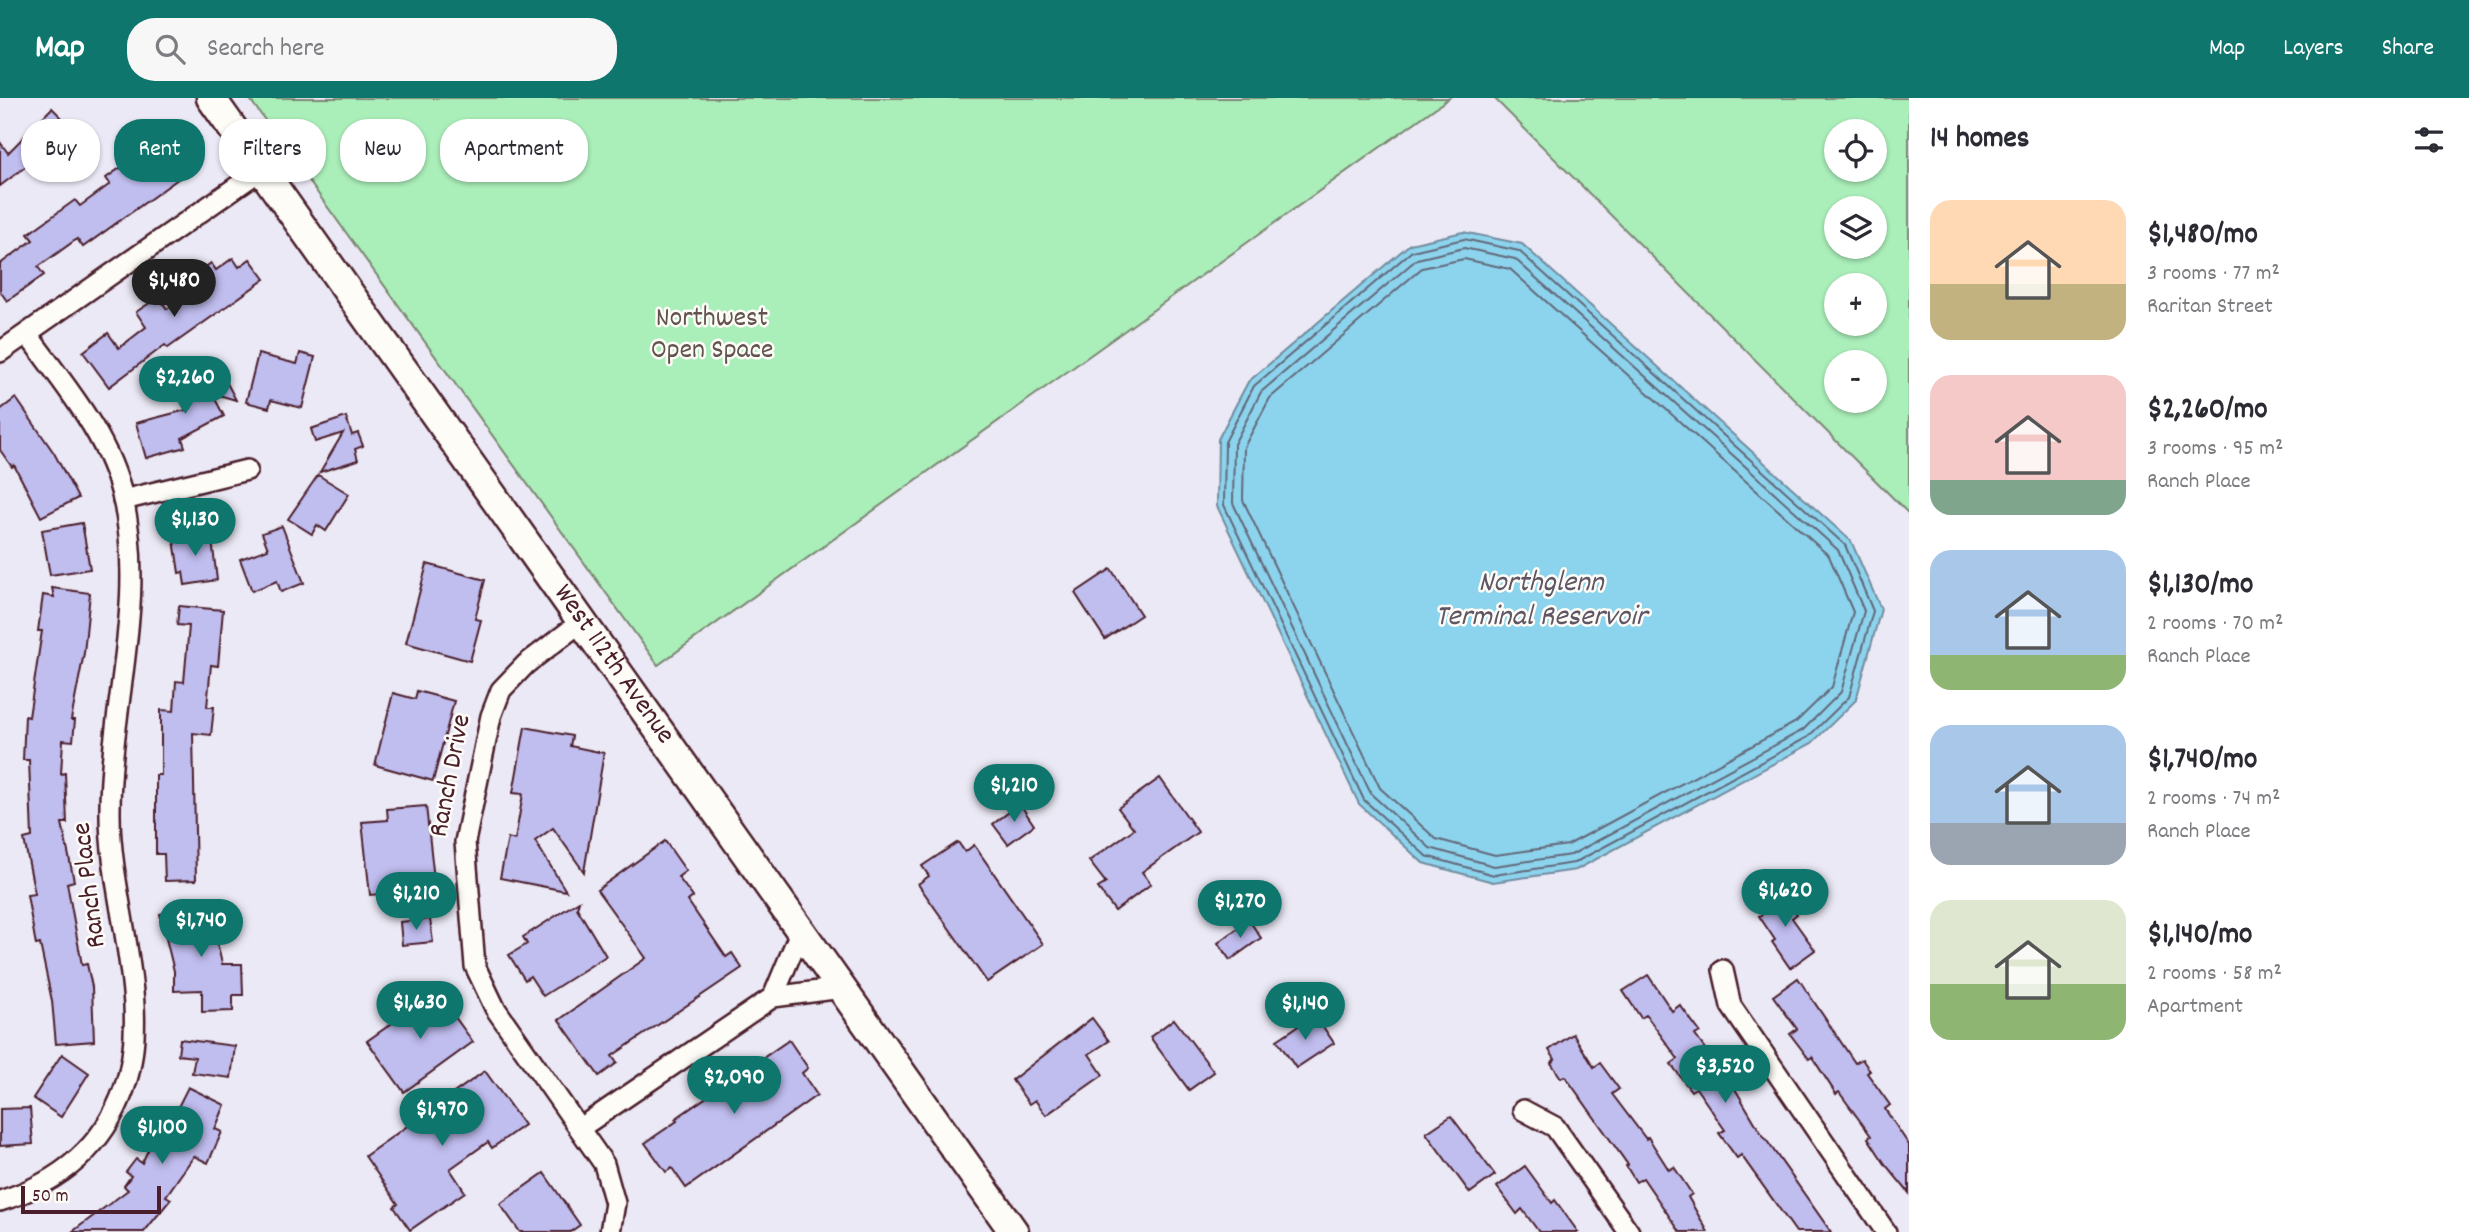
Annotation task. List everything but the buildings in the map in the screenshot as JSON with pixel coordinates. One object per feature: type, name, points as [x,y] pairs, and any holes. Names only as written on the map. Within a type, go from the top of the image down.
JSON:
[{"type":"main road","name":"West 112th Avenue","points":[[211,98],[226,119]]},
{"type":"main road","name":"West 112th Avenue","points":[[271,182],[1014,1232]]},
{"type":"street","points":[[0,352],[244,182]]},
{"type":"street","name":"Ranch Place","points":[[0,1201],[52,1180],[78,1161],[98,1139],[113,1114],[125,1087],[131,1059],[132,995],[110,817],[111,762],[131,593],[131,556],[123,500],[100,438],[28,335]]},
{"type":"street","points":[[123,500],[247,470]]},
{"type":"street","name":"Ranch Drive","points":[[581,622],[526,664],[501,690],[491,716],[465,842],[472,949],[485,992],[604,1164],[614,1192],[614,1218],[610,1232]]},
{"type":"street","points":[[774,997],[801,930]]},
{"type":"street","points":[[1723,970],[1731,1006],[1886,1232]]},
{"type":"street","points":[[580,1128],[774,997],[842,988]]},
{"type":"street","points":[[1523,1110],[1555,1127],[1629,1232]]},
{"type":"green space","name":"Northwest Open Space","points":[[249,98],[1449,98],[658,665],[310,182],[326,182],[326,119],[264,119]]},
{"type":"green space","points":[[1494,98],[1909,98],[1909,514]]},
{"type":"water","name":"Northglenn Terminal Reservoir","points":[[1463,232],[1522,244],[1851,541],[1881,609],[1856,700],[1812,743],[1576,870],[1493,882],[1423,863],[1359,804],[1217,506],[1218,439],[1248,382],[1410,244]]}]
